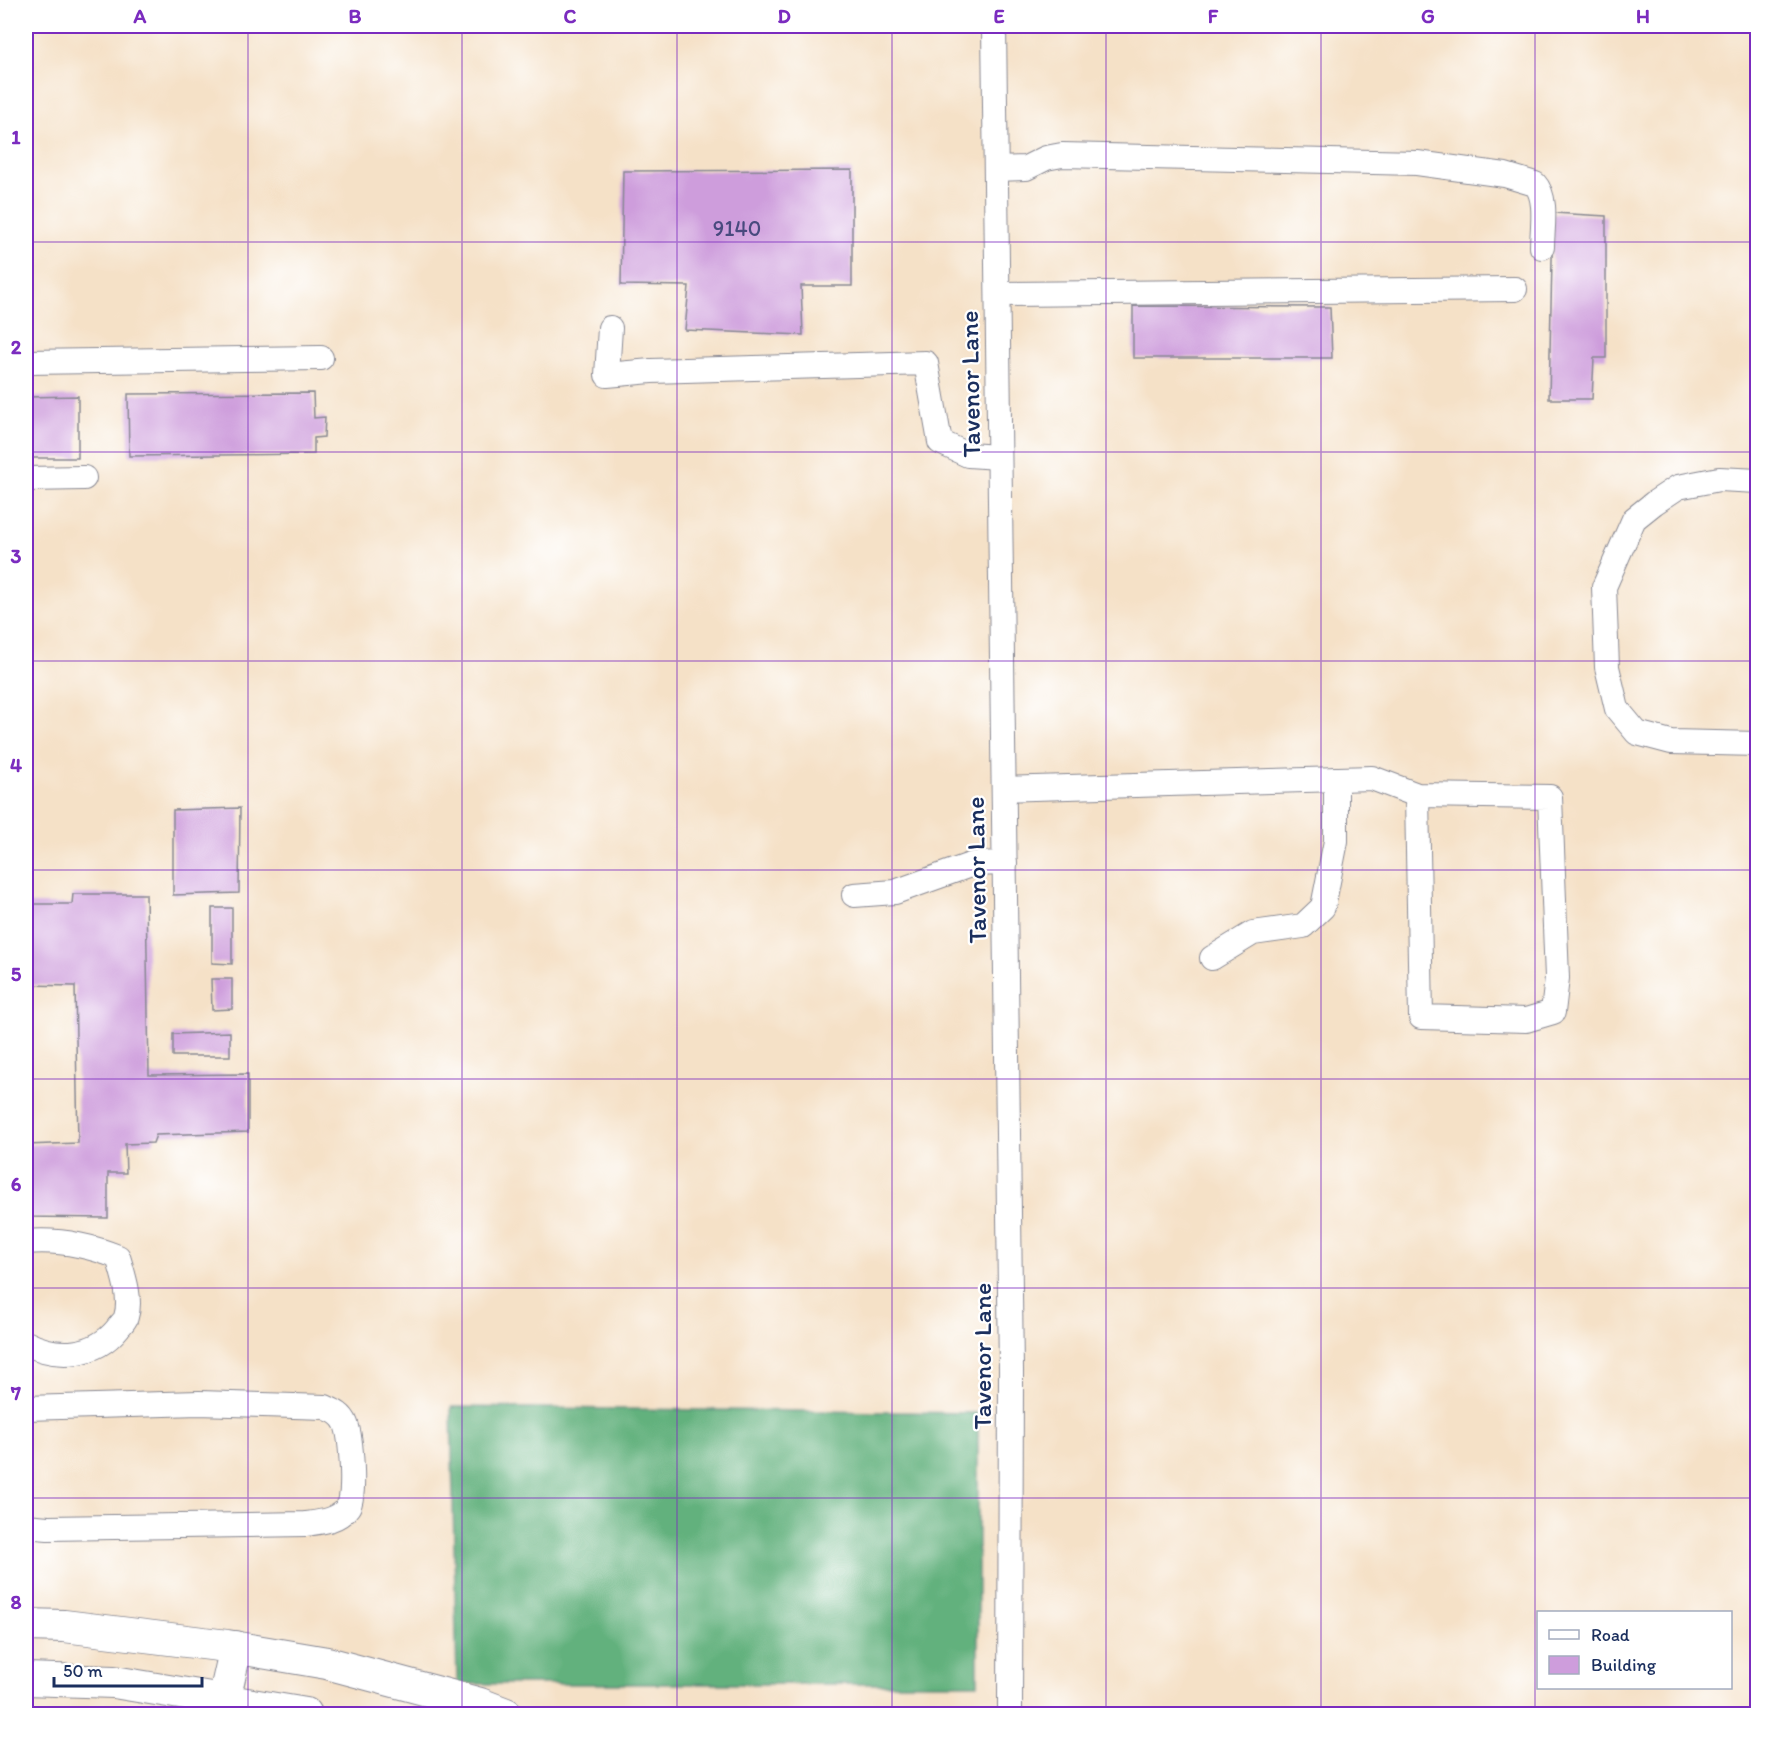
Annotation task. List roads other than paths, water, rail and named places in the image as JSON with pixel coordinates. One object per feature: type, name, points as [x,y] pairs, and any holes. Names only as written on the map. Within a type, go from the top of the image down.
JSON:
[{"type":"main road","points":[[26,1625],[64,1626],[236,1647],[327,1663],[480,1704],[506,1714]]},
{"type":"main road","points":[[223,1707],[236,1647]]},
{"type":"main road","points":[[26,1679],[114,1682],[223,1707],[306,1714]]},
{"type":"street","name":"Tavenor Lane","points":[[994,26],[1011,1371],[1010,1714]]},
{"type":"street","points":[[996,170],[1026,168],[1046,158],[1062,155],[1417,163],[1460,168],[1535,184],[1540,190],[1542,200],[1542,247]]},
{"type":"street","points":[[998,294],[1515,289]]},
{"type":"street","points":[[610,328],[607,375],[651,371],[926,363],[940,442],[968,455],[999,457]]},
{"type":"street","points":[[26,362],[321,358]]},
{"type":"street","points":[[26,479],[84,478]]},
{"type":"street","points":[[1758,481],[1719,479],[1678,487],[1654,503],[1634,519],[1604,587],[1607,667],[1614,699],[1617,709],[1637,733],[1671,742],[1758,744]]},
{"type":"street","points":[[1004,789],[1372,778],[1417,795],[1550,797],[1557,978],[1553,1012],[1526,1020],[1421,1017],[1417,795]]},
{"type":"street","points":[[1212,958],[1253,933],[1303,926],[1323,907],[1336,841],[1336,779]]},
{"type":"street","points":[[854,895],[895,892],[974,864],[1005,862]]},
{"type":"street","points":[[26,1242],[44,1240],[94,1247],[118,1257],[126,1284],[126,1318],[109,1340],[87,1351],[50,1354],[26,1343]]},
{"type":"street","points":[[26,1408],[199,1403],[325,1407],[335,1411],[346,1424],[352,1493],[350,1506],[344,1512],[331,1520],[306,1524],[48,1528],[26,1526]]}]
